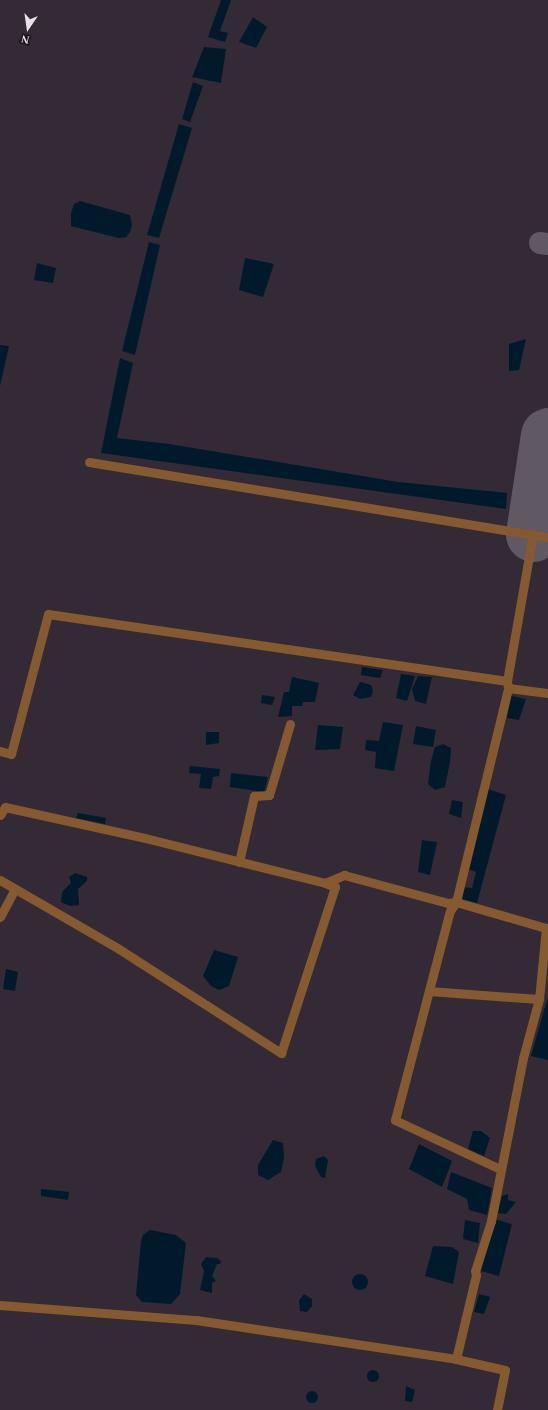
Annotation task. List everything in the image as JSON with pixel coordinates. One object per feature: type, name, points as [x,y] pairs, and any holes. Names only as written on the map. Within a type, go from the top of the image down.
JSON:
[{"type":"street","points":[[89,462],[548,537]]},
{"type":"street","points":[[500,1169],[395,1120],[450,911],[456,902],[507,684],[533,534]]},
{"type":"street","points":[[0,751],[11,754],[48,614],[507,684],[548,693]]},
{"type":"street","points":[[239,862],[254,796],[269,795],[290,724]]},
{"type":"street","points":[[0,815],[5,807],[239,862],[335,887],[282,1052],[119,949],[0,880]]},
{"type":"street","points":[[325,884],[344,875],[448,903],[456,902],[546,928],[539,999],[523,1058],[491,1221],[475,1271],[476,1275],[456,1359]]},
{"type":"street","points":[[0,917],[15,889]]},
{"type":"street","points":[[428,992],[539,999]]},
{"type":"street","points":[[0,1305],[196,1320],[456,1359],[506,1370],[497,1410]]},
{"type":"water","points":[[221,0],[231,0],[220,31],[228,33],[225,42],[208,37]]},
{"type":"water","points":[[253,17],[267,27],[256,48],[239,42]]},
{"type":"water","points":[[204,47],[226,49],[221,83],[192,77]]},
{"type":"water","points":[[193,82],[203,86],[190,122],[182,119]]},
{"type":"water","points":[[179,124],[192,128],[159,238],[147,235]]},
{"type":"water","points":[[80,201],[130,215],[132,225],[130,232],[126,237],[119,238],[71,226],[71,213],[74,204]]},
{"type":"water","points":[[149,242],[160,245],[135,355],[122,351]]},
{"type":"water","points":[[245,258],[274,264],[263,297],[239,290]]},
{"type":"water","points":[[37,263],[56,268],[53,283],[34,280]]},
{"type":"water","points":[[526,339],[519,370],[509,371],[509,344]]},
{"type":"water","points":[[0,345],[9,346],[0,386]]},
{"type":"water","points":[[120,358],[133,363],[117,438],[169,444],[398,482],[507,493],[506,509],[101,453]]},
{"type":"water","points":[[362,667],[383,670],[380,678],[361,675]]},
{"type":"water","points":[[401,674],[415,676],[407,701],[396,698]]},
{"type":"water","points":[[418,676],[432,677],[426,704],[415,701],[412,689]]},
{"type":"water","points":[[292,677],[319,683],[315,702],[303,702],[302,706],[292,706],[292,716],[278,717],[284,692],[289,692]]},
{"type":"water","points":[[360,682],[371,685],[373,691],[371,697],[360,699],[353,695]]},
{"type":"water","points":[[262,695],[275,697],[272,705],[261,703]]},
{"type":"water","points":[[511,696],[526,699],[519,720],[507,718]]},
{"type":"water","points":[[383,722],[403,725],[394,771],[375,768],[376,752],[365,750],[366,740],[379,741]]},
{"type":"water","points":[[318,725],[343,727],[340,749],[315,750]]},
{"type":"water","points":[[416,726],[436,730],[433,747],[413,744]]},
{"type":"water","points":[[206,732],[219,732],[219,743],[206,745]]},
{"type":"water","points":[[443,744],[451,748],[450,762],[445,787],[435,790],[428,784],[431,761],[435,747]]},
{"type":"water","points":[[190,766],[220,769],[219,776],[213,777],[211,789],[199,788],[201,774],[189,773]]},
{"type":"water","points":[[231,773],[268,777],[264,792],[230,787]]},
{"type":"water","points":[[485,788],[506,795],[477,903],[459,898],[460,887],[472,888],[476,872],[467,869]]},
{"type":"water","points":[[452,800],[463,802],[461,818],[449,814]]},
{"type":"water","points":[[78,813],[106,818],[105,824],[76,818]]},
{"type":"water","points":[[422,840],[437,842],[430,875],[418,872]]},
{"type":"water","points":[[75,873],[87,877],[87,881],[78,889],[79,905],[70,906],[61,902],[62,892],[71,883],[69,877]]},
{"type":"water","points":[[214,950],[238,957],[229,986],[219,990],[211,986],[203,976]]},
{"type":"water","points":[[6,969],[18,972],[15,991],[3,989]]},
{"type":"water","points":[[548,996],[548,1060],[531,1056]]},
{"type":"water","points":[[473,1131],[481,1131],[490,1138],[484,1156],[468,1149]]},
{"type":"water","points":[[273,1140],[283,1143],[284,1158],[281,1172],[268,1180],[258,1175],[258,1165]]},
{"type":"water","points":[[419,1144],[452,1161],[442,1187],[409,1169]]},
{"type":"water","points":[[324,1156],[328,1160],[325,1178],[321,1177],[315,1166],[316,1159]]},
{"type":"water","points":[[451,1172],[492,1188],[487,1215],[469,1210],[467,1199],[447,1189]]},
{"type":"water","points":[[41,1189],[69,1192],[68,1200],[41,1196]]},
{"type":"water","points":[[508,1194],[508,1200],[516,1202],[506,1214],[498,1213],[502,1196]]},
{"type":"water","points":[[494,1219],[512,1224],[499,1276],[481,1271]]},
{"type":"water","points":[[465,1220],[480,1223],[478,1243],[463,1239]]},
{"type":"water","points":[[150,1230],[176,1235],[186,1243],[180,1294],[171,1304],[142,1302],[136,1295],[141,1241],[143,1235]]},
{"type":"water","points":[[433,1246],[452,1247],[459,1252],[453,1284],[425,1276]]},
{"type":"water","points":[[206,1257],[217,1258],[221,1261],[220,1264],[217,1264],[212,1276],[216,1281],[212,1283],[212,1293],[200,1290],[204,1271],[201,1264]]},
{"type":"water","points":[[360,1274],[367,1279],[368,1282],[363,1289],[360,1290],[353,1285],[352,1282],[357,1275]]},
{"type":"water","points":[[304,1294],[312,1299],[312,1306],[307,1312],[300,1311],[299,1300]]},
{"type":"water","points":[[479,1294],[490,1297],[484,1314],[474,1312]]},
{"type":"water","points":[[373,1370],[377,1372],[379,1376],[377,1380],[373,1382],[369,1380],[367,1376],[369,1372]]},
{"type":"water","points":[[406,1386],[415,1390],[412,1402],[405,1401]]},
{"type":"water","points":[[312,1391],[316,1393],[318,1397],[316,1401],[312,1403],[308,1401],[306,1397],[308,1393]]},
{"type":"taxiway","points":[[540,243],[548,244]]},
{"type":"runway","points":[[533,534],[548,435]]}]
